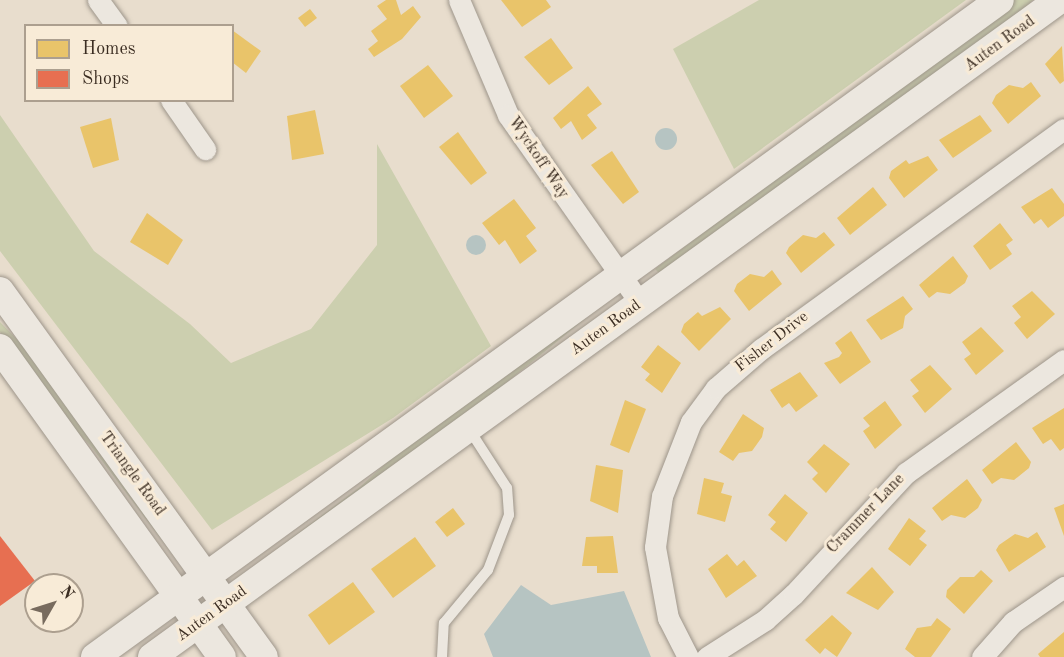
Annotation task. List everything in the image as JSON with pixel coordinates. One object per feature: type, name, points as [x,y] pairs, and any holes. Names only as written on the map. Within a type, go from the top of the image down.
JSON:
[{"type":"street","points":[[98,0],[116,24]]},
{"type":"street","name":"Wyckoff Way","points":[[459,0],[508,115],[640,303]]},
{"type":"street","name":"Auten Road","points":[[94,657],[1000,0]]},
{"type":"street","name":"Auten Road","points":[[152,657],[1059,0]]},
{"type":"street","points":[[172,102],[205,149]]},
{"type":"street","name":"Fisher Drive","points":[[688,657],[668,618],[656,548],[662,496],[691,422],[716,388],[761,349],[1064,129]]},
{"type":"street","name":"Triangle Road","points":[[0,291],[264,657]]},
{"type":"street","name":"Triangle Road","points":[[0,348],[222,657]]},
{"type":"street","name":"Crammer Lane","points":[[707,657],[765,620],[794,594],[906,473],[1064,360]]},
{"type":"street","points":[[982,657],[1013,622],[1064,586]]},
{"type":"lane","points":[[442,657],[444,623],[488,570],[509,515],[507,488],[487,450],[468,428]]},
{"type":"green space","points":[[759,0],[966,0],[734,169],[673,49]]},
{"type":"green space","points":[[1013,0],[1033,0],[1010,22],[659,273],[655,269]]},
{"type":"green space","points":[[0,115],[94,251],[190,324],[231,363],[311,329],[377,245],[377,144],[491,346],[393,418],[212,530],[0,251]]},
{"type":"green space","points":[[591,314],[427,447],[238,578],[360,487],[419,433]]},
{"type":"green space","points":[[0,322],[45,368],[180,564],[90,445],[64,420],[0,332]]},
{"type":"shaded area","points":[[666,128],[674,131],[677,139],[674,147],[666,150],[658,147],[655,139],[658,131]]},
{"type":"shaded area","points":[[476,235],[483,238],[486,245],[483,252],[476,255],[469,252],[466,245],[469,238]]},
{"type":"shaded area","points":[[521,585],[551,605],[624,591],[651,657],[493,657],[484,634]]},
{"type":"building: Homes","points":[[386,0],[396,0],[401,15],[413,6],[421,17],[402,39],[374,57],[368,49],[378,41],[371,31],[387,19],[377,6]]},
{"type":"building: Homes","points":[[501,0],[546,0],[551,7],[522,27]]},
{"type":"building: Homes","points":[[310,9],[317,18],[305,27],[298,18]]},
{"type":"building: Homes","points":[[234,31],[261,51],[246,73],[234,64]]},
{"type":"building: Homes","points":[[551,38],[573,68],[549,85],[524,57]]},
{"type":"building: Homes","points":[[1062,46],[1064,81],[1060,84],[1045,64]]},
{"type":"building: Homes","points":[[428,65],[453,96],[424,118],[400,86]]},
{"type":"building: Homes","points":[[1031,82],[1041,96],[1008,124],[992,103],[996,95],[1009,85],[1023,88]]},
{"type":"building: Homes","points":[[588,86],[602,104],[587,115],[597,128],[582,140],[571,121],[561,129],[553,118]]},
{"type":"building: Homes","points":[[315,110],[324,154],[292,160],[287,116]]},
{"type":"building: Homes","points":[[980,115],[992,131],[953,158],[939,140]]},
{"type":"building: Homes","points":[[111,118],[119,160],[93,168],[80,127]]},
{"type":"building: Homes","points":[[458,132],[487,173],[471,185],[439,147]]},
{"type":"building: Homes","points":[[612,151],[639,192],[623,204],[591,165]]},
{"type":"building: Homes","points":[[928,156],[938,170],[904,198],[889,178],[891,171],[906,160],[909,164]]},
{"type":"building: Homes","points":[[873,187],[887,205],[850,235],[837,218]]},
{"type":"building: Homes","points":[[1052,188],[1064,204],[1064,216],[1048,228],[1041,219],[1034,224],[1021,207]]},
{"type":"building: Homes","points":[[514,199],[536,228],[526,236],[537,251],[520,264],[505,240],[499,245],[482,223]]},
{"type":"building: Homes","points":[[147,213],[183,240],[168,265],[130,242]]},
{"type":"building: Homes","points":[[1000,223],[1013,240],[1006,245],[1012,254],[990,270],[973,246]]},
{"type":"building: Homes","points":[[824,232],[835,245],[801,273],[786,253],[789,247],[803,235],[816,238]]},
{"type":"building: Homes","points":[[953,256],[968,276],[965,283],[950,294],[937,292],[929,298],[919,285]]},
{"type":"building: Homes","points":[[772,270],[782,284],[749,311],[734,291],[737,284],[750,274],[764,277]]},
{"type":"building: Homes","points":[[1032,291],[1055,314],[1027,339],[1014,323],[1021,317],[1012,306]]},
{"type":"building: Homes","points":[[903,296],[913,309],[905,316],[903,328],[881,340],[866,320]]},
{"type":"building: Homes","points":[[720,307],[731,319],[699,351],[681,332],[684,324],[698,312],[702,316]]},
{"type":"building: Homes","points":[[981,327],[1004,351],[976,375],[964,359],[971,354],[962,342]]},
{"type":"building: Homes","points":[[851,331],[871,362],[840,384],[824,363],[839,357],[842,353],[835,343]]},
{"type":"building: Homes","points":[[658,345],[681,363],[662,393],[645,380],[650,374],[641,367]]},
{"type":"building: Homes","points":[[930,365],[952,389],[925,413],[912,396],[919,391],[910,380]]},
{"type":"building: Homes","points":[[800,372],[818,396],[796,412],[789,403],[782,408],[770,390]]},
{"type":"building: Homes","points":[[625,400],[646,409],[629,453],[610,445]]},
{"type":"building: Homes","points":[[885,401],[902,425],[875,449],[863,431],[870,426],[863,418]]},
{"type":"building: Homes","points":[[1064,408],[1064,448],[1060,451],[1051,439],[1043,444],[1032,428]]},
{"type":"building: Homes","points":[[743,414],[764,428],[762,437],[752,451],[739,453],[733,461],[719,452]]},
{"type":"building: Homes","points":[[1016,442],[1031,462],[1029,468],[1014,480],[1001,478],[992,484],[982,470]]},
{"type":"building: Homes","points":[[824,444],[850,464],[826,493],[812,479],[818,473],[807,462]]},
{"type":"building: Homes","points":[[596,465],[623,470],[618,513],[590,501]]},
{"type":"building: Homes","points":[[704,478],[724,483],[721,493],[732,496],[725,522],[697,514]]},
{"type":"building: Homes","points":[[967,479],[982,500],[978,508],[965,518],[951,515],[942,521],[932,508]]},
{"type":"building: Homes","points":[[785,494],[808,513],[786,542],[770,529],[776,522],[768,515]]},
{"type":"building: Homes","points":[[1064,504],[1064,536],[1054,508]]},
{"type":"building: Homes","points":[[453,508],[465,524],[447,537],[435,522]]},
{"type":"building: Homes","points":[[909,518],[926,531],[919,539],[927,545],[910,566],[888,549]]},
{"type":"building: Homes","points":[[1037,532],[1046,547],[1009,572],[996,550],[999,545],[1015,534],[1028,538]]},
{"type":"building: Homes","points":[[613,536],[618,573],[597,573],[597,566],[582,566],[586,537]]},
{"type":"building: Homes","points":[[415,537],[436,566],[393,598],[371,569]]},
{"type":"building: Homes","points":[[727,554],[737,566],[744,560],[757,576],[726,598],[708,569]]},
{"type":"building: Homes","points":[[872,567],[894,592],[878,610],[846,593]]},
{"type":"building: Homes","points":[[981,570],[993,581],[964,614],[946,597],[947,590],[960,577],[974,577]]},
{"type":"building: Homes","points":[[353,582],[375,612],[329,645],[308,615]]},
{"type":"building: Homes","points":[[832,615],[852,633],[837,657],[825,648],[820,654],[805,640]]},
{"type":"building: Homes","points":[[937,618],[951,629],[931,657],[915,657],[905,649],[917,628],[931,626]]},
{"type":"building: Homes","points":[[1064,632],[1064,657],[1040,657],[1038,654]]},
{"type":"building: Shops","points":[[0,536],[29,573],[24,573],[24,589],[0,606]]}]
